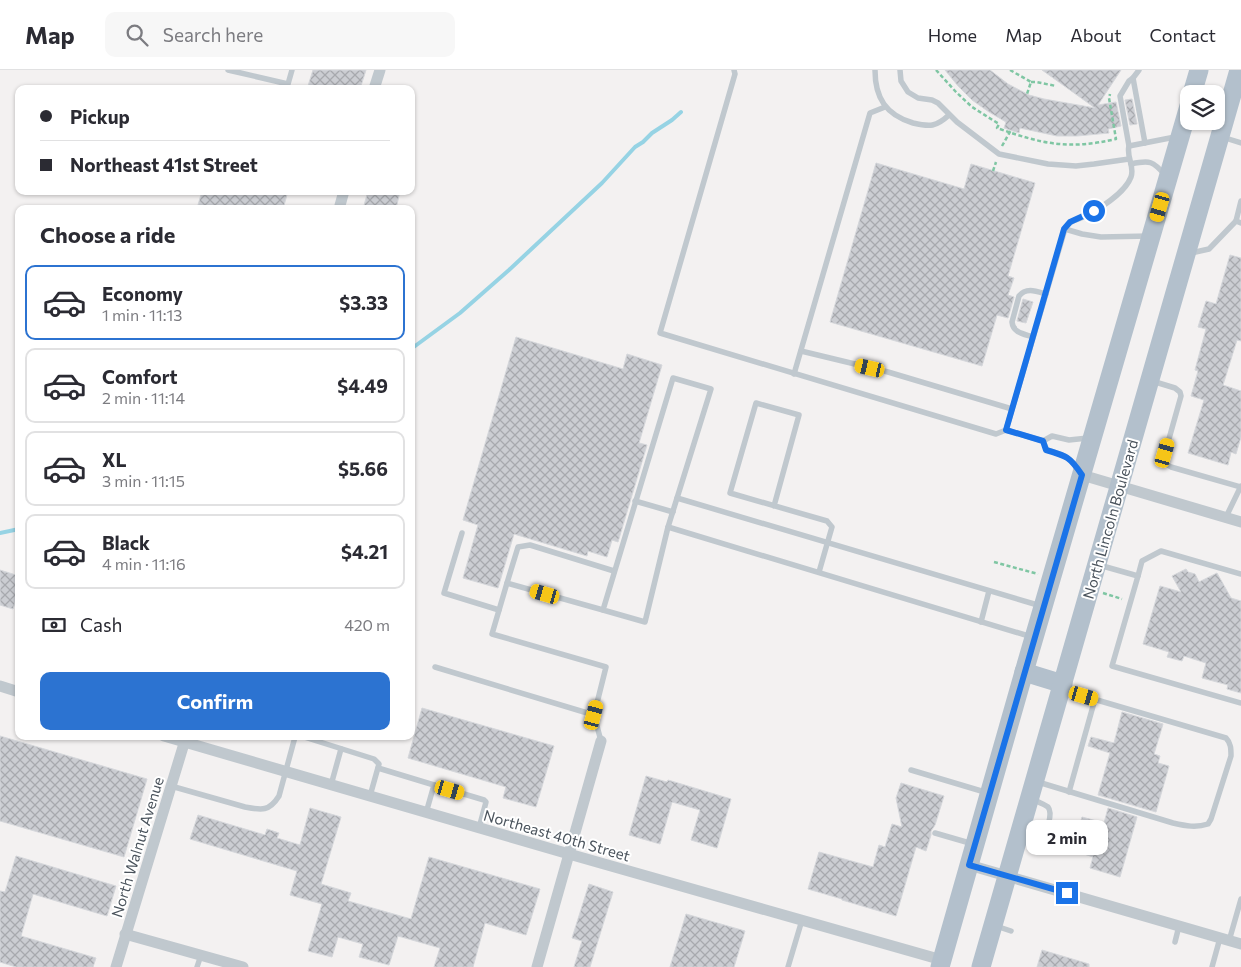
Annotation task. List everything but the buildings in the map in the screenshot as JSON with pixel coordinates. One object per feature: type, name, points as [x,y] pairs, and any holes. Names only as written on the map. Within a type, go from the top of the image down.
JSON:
[{"type":"main road","points":[[1195,85],[1199,70]]},
{"type":"main road","name":"North Lincoln Boulevard","points":[[981,967],[1239,70]]},
{"type":"main road","points":[[941,964],[1182,130]]},
{"type":"main road","points":[[1024,672],[1062,687]]},
{"type":"street","points":[[375,85],[380,70]]},
{"type":"street","points":[[1082,475],[1241,522]]},
{"type":"street","points":[[0,686],[15,691]]},
{"type":"street","name":"North Walnut Avenue","points":[[116,967],[185,740]]},
{"type":"street","name":"Northeast 40th Street","points":[[188,740],[286,772],[802,920],[941,964]]},
{"type":"street","points":[[537,967],[601,741]]},
{"type":"street","points":[[969,865],[1241,944]]},
{"type":"street","points":[[126,934],[243,967]]},
{"type":"lane","points":[[228,70],[288,84],[292,70]]},
{"type":"lane","points":[[734,70],[735,74],[660,334],[996,434],[1006,430],[1043,441],[1052,436],[1070,440],[1093,437]]},
{"type":"lane","points":[[875,70],[876,86],[880,97],[885,107],[891,113],[902,119],[928,126],[937,124],[949,115]]},
{"type":"lane","points":[[900,70],[902,82],[908,92],[918,98],[936,102],[992,150],[1003,156],[1048,164],[1076,166],[1130,161],[1150,162],[1157,165],[1168,178]]},
{"type":"lane","points":[[1006,430],[1064,229],[1070,222],[1094,211],[1114,197],[1127,184],[1130,178],[1132,169],[1120,96],[1129,81],[1139,70]]},
{"type":"lane","points":[[1133,78],[1145,143]]},
{"type":"lane","points":[[794,374],[870,114],[885,107]]},
{"type":"lane","points":[[1129,146],[1180,136]]},
{"type":"lane","points":[[1220,136],[1241,143]]},
{"type":"lane","points":[[1186,254],[1209,249],[1238,222],[1241,201]]},
{"type":"lane","points":[[1064,229],[1102,237],[1151,236]]},
{"type":"lane","points":[[1033,337],[1017,332],[1012,325],[1019,296],[1021,293],[1029,290],[1046,294]]},
{"type":"lane","points":[[801,351],[888,372],[1012,409]]},
{"type":"lane","points":[[507,583],[602,610],[645,622],[672,512],[711,389],[673,378],[602,610]]},
{"type":"lane","points":[[1150,381],[1175,388],[1180,392],[1181,396],[1165,453],[1166,464],[1241,487],[1226,517]]},
{"type":"lane","points":[[774,506],[799,416],[756,403],[730,493],[774,506],[827,521],[832,527],[819,572]]},
{"type":"lane","points":[[1043,441],[1046,450],[1069,458],[1074,462],[1082,475]]},
{"type":"lane","points":[[677,498],[1043,607]]},
{"type":"lane","points":[[635,501],[672,512]]},
{"type":"lane","points":[[668,527],[1034,638]]},
{"type":"lane","points":[[462,533],[444,593],[499,610]]},
{"type":"lane","points":[[601,741],[594,715],[606,667],[492,634],[518,547],[530,545],[614,570]]},
{"type":"lane","points":[[1241,574],[1161,551],[1142,561],[1112,666],[1241,703]]},
{"type":"lane","points":[[1097,564],[1138,576]]},
{"type":"lane","points":[[981,622],[989,591]]},
{"type":"lane","points":[[435,667],[594,715]]},
{"type":"lane","points":[[1032,789],[1069,792],[1173,823],[1201,827],[1208,824],[1211,819],[1231,756],[1231,748],[1226,738],[1095,699],[1062,687]]},
{"type":"lane","points":[[1069,792],[1095,699]]},
{"type":"lane","points":[[171,786],[245,807],[266,808],[274,805],[278,796],[294,740]]},
{"type":"lane","points":[[313,740],[374,759],[379,764],[370,796]]},
{"type":"lane","points":[[331,785],[341,749]]},
{"type":"lane","points":[[378,768],[484,800],[486,802],[479,828]]},
{"type":"lane","points":[[911,770],[990,794]]},
{"type":"lane","points":[[426,813],[434,785]]},
{"type":"lane","points":[[935,833],[975,845]]},
{"type":"lane","points":[[1212,967],[1240,906],[1241,899]]},
{"type":"lane","points":[[788,967],[802,920]]},
{"type":"lane","points":[[993,925],[1011,930]]},
{"type":"lane","points":[[1175,942],[1179,926]]},
{"type":"lane","points":[[197,967],[200,955]]},
{"type":"path","points":[[936,70],[968,103],[999,124],[997,128],[1062,145],[1087,144],[1116,139]]},
{"type":"path","points":[[1010,70],[1031,82],[1056,86]]},
{"type":"path","points":[[1027,94],[1031,82]]},
{"type":"path","points":[[1001,147],[1011,131]]},
{"type":"path","points":[[993,171],[996,160]]},
{"type":"path","points":[[994,562],[1039,575]]},
{"type":"waterway","points":[[415,346],[460,313],[509,270],[602,183],[635,147],[681,112]]},
{"type":"waterway","points":[[0,533],[15,530]]},
{"type":"route","points":[[1067,893],[969,865],[1082,475],[1074,462],[1069,458],[1046,450],[1043,441],[1006,430],[1064,229],[1070,222],[1094,211]]}]
